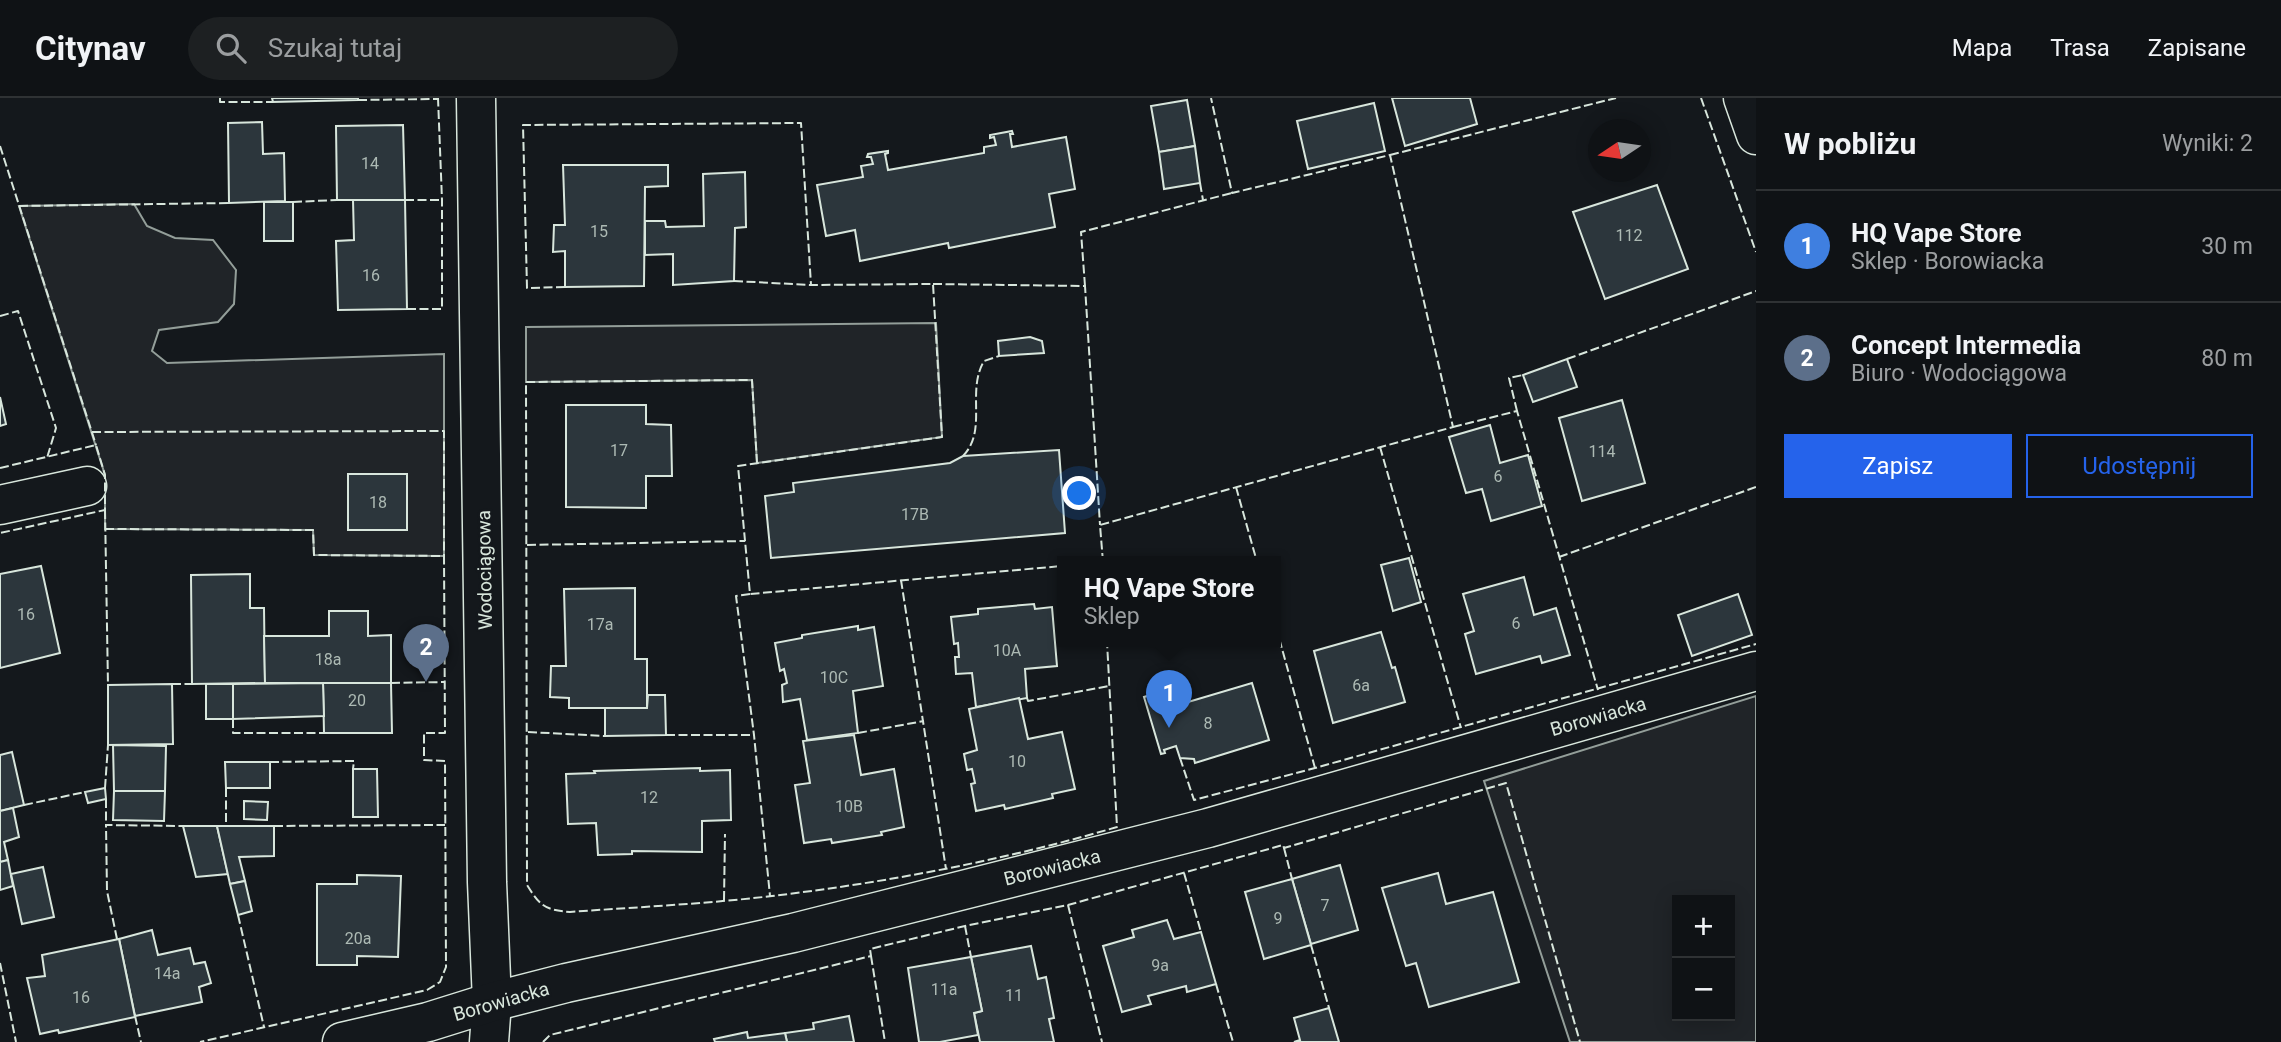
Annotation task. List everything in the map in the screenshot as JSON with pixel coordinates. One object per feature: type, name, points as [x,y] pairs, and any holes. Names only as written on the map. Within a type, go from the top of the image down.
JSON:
[{"type":"street","name":"Wodociągowa","points":[[476,98],[487,882],[492,1002],[489,1042]]},
{"type":"street","points":[[1743,98],[1756,135]]},
{"type":"street","points":[[0,505],[87,486]]},
{"type":"street","name":"Borowiacka","points":[[342,1042],[428,1022],[566,983],[793,933],[1208,828],[1756,671]]},
{"type":"shaded area","points":[[134,204],[147,226],[175,238],[213,240],[236,270],[234,304],[218,322],[159,330],[152,351],[167,363],[444,354],[444,556],[314,555],[313,530],[105,529],[105,475],[19,206]]},
{"type":"shaded area","points":[[936,323],[942,437],[757,463],[752,380],[526,382],[526,327]]},
{"type":"shaded area","points":[[1756,696],[1756,1042],[1570,1042],[1484,781]]},
{"type":"building","points":[[272,98],[358,98],[358,100],[273,102]]},
{"type":"building","points":[[1392,98],[1470,98],[1477,124],[1405,146]]},
{"type":"building","points":[[1187,100],[1195,146],[1159,152],[1151,106]]},
{"type":"building","points":[[1374,103],[1385,151],[1308,169],[1297,121]]},
{"type":"building","points":[[262,122],[263,154],[284,153],[285,201],[229,203],[228,123]]},
{"type":"building","points":[[403,125],[405,200],[337,200],[336,126]]},
{"type":"building","points":[[1012,131],[1012,147],[1066,137],[1075,189],[1049,194],[1055,227],[949,248],[948,243],[860,261],[855,230],[826,236],[817,185],[863,177],[861,166],[873,164],[871,157],[867,157],[868,154],[888,151],[885,154],[888,170],[984,153],[984,147],[996,145],[994,137],[990,138],[990,135]]},
{"type":"building","points":[[1195,146],[1200,183],[1164,189],[1159,152]]},
{"type":"building","points":[[563,165],[668,165],[668,186],[645,187],[644,286],[565,287],[565,251],[553,252],[554,225],[565,225]]},
{"type":"building","points":[[745,172],[746,227],[735,228],[734,281],[673,285],[673,254],[645,255],[645,221],[665,221],[666,227],[704,226],[703,174]]},
{"type":"building","points":[[1657,185],[1688,269],[1605,299],[1573,212]]},
{"type":"building","points":[[353,200],[405,200],[407,309],[338,310],[336,241],[354,240]]},
{"type":"building","points":[[264,202],[293,202],[293,241],[264,241]]},
{"type":"building","points":[[1030,337],[1042,341],[1044,353],[999,356],[998,341]]},
{"type":"building","points":[[1567,359],[1577,387],[1533,402],[1523,375]]},
{"type":"building","points":[[0,397],[6,424],[0,426]]},
{"type":"building","points":[[1622,400],[1645,483],[1582,501],[1559,418]]},
{"type":"building","points":[[566,405],[646,405],[646,424],[671,425],[672,476],[646,476],[646,508],[566,507]]},
{"type":"building","points":[[1490,425],[1500,463],[1528,455],[1542,506],[1491,521],[1482,489],[1466,493],[1449,437]]},
{"type":"building","points":[[1059,450],[1065,533],[771,558],[765,496],[794,492],[793,483],[950,463],[963,456]]},
{"type":"building","points":[[348,474],[407,474],[407,530],[348,530]]},
{"type":"building","points":[[1409,558],[1421,602],[1393,611],[1381,565]]},
{"type":"building","points":[[41,566],[60,653],[0,668],[0,574]]},
{"type":"building","points":[[250,574],[250,608],[264,608],[265,683],[192,684],[191,575]]},
{"type":"building","points":[[1524,577],[1534,615],[1556,608],[1570,655],[1542,663],[1540,656],[1476,674],[1465,634],[1474,631],[1463,594]]},
{"type":"building","points":[[635,588],[635,659],[647,659],[647,708],[569,708],[569,698],[550,697],[551,666],[566,666],[564,589]]},
{"type":"building","points":[[1738,594],[1752,635],[1692,656],[1678,615]]},
{"type":"building","points":[[1034,604],[1035,609],[1052,607],[1057,666],[1025,669],[1027,698],[976,707],[972,673],[956,674],[958,643],[954,644],[951,617],[978,614],[978,609]]},
{"type":"building","points":[[329,611],[368,611],[368,636],[391,635],[391,683],[265,683],[264,636],[329,636]]},
{"type":"building","points":[[858,626],[858,630],[874,627],[883,686],[853,691],[858,733],[807,740],[800,699],[783,702],[782,685],[787,683],[784,669],[780,671],[775,643],[802,638],[802,635]]},
{"type":"building","points":[[1381,632],[1405,702],[1333,723],[1314,651]]},
{"type":"building","points":[[323,683],[391,683],[392,733],[324,733]]},
{"type":"building","points":[[323,683],[324,716],[233,719],[233,684]]},
{"type":"building","points":[[1252,683],[1269,740],[1195,763],[1194,759],[1180,758],[1176,746],[1164,750],[1165,753],[1161,754],[1144,697],[1172,688],[1178,705]]},
{"type":"building","points":[[172,684],[173,744],[108,745],[108,685]]},
{"type":"building","points":[[206,684],[233,684],[233,719],[206,719]]},
{"type":"building","points":[[648,695],[665,695],[666,735],[605,736],[605,708],[647,708]]},
{"type":"building","points":[[1019,698],[1028,739],[1062,732],[1075,789],[1052,794],[1053,798],[1005,809],[1004,805],[976,811],[971,784],[975,783],[972,769],[967,770],[964,754],[977,750],[969,709]]},
{"type":"building","points":[[854,735],[861,775],[894,769],[904,827],[881,832],[882,835],[832,843],[831,839],[804,843],[795,785],[810,783],[803,741]]},
{"type":"building","points":[[113,745],[166,746],[165,791],[114,791]]},
{"type":"building","points":[[12,752],[24,805],[0,811],[0,755]]},
{"type":"building","points":[[225,762],[270,762],[270,788],[226,788]]},
{"type":"building","points":[[700,768],[700,771],[730,770],[731,820],[702,821],[702,852],[632,851],[632,854],[598,855],[596,823],[568,824],[566,774]]},
{"type":"building","points":[[353,769],[377,769],[378,817],[353,817]]},
{"type":"building","points":[[105,788],[106,799],[88,803],[85,792]]},
{"type":"building","points":[[114,791],[165,791],[164,821],[113,820]]},
{"type":"building","points":[[244,801],[268,802],[267,820],[244,819]]},
{"type":"building","points":[[13,808],[19,837],[4,842],[8,860],[0,862],[0,811]]},
{"type":"building","points":[[183,826],[217,826],[228,874],[196,877]]},
{"type":"building","points":[[217,826],[274,826],[274,856],[239,857],[245,881],[230,884]]},
{"type":"building","points":[[8,860],[13,886],[0,890],[0,862]]},
{"type":"building","points":[[1340,865],[1358,930],[1311,944],[1292,879]]},
{"type":"building","points":[[43,867],[54,917],[22,924],[11,874]]},
{"type":"building","points":[[1438,873],[1446,904],[1493,892],[1519,982],[1429,1007],[1416,963],[1406,966],[1382,888]]},
{"type":"building","points":[[357,875],[401,876],[398,957],[357,956],[357,965],[317,965],[317,884],[357,884]]},
{"type":"building","points":[[1292,879],[1311,945],[1264,959],[1245,892]]},
{"type":"building","points":[[245,881],[252,911],[238,915],[230,884]]},
{"type":"building","points":[[1167,920],[1174,939],[1201,932],[1216,984],[1187,992],[1186,986],[1148,996],[1151,1004],[1122,1012],[1103,946],[1134,937],[1132,930]]},
{"type":"building","points":[[152,930],[158,955],[190,948],[194,964],[205,962],[211,983],[199,987],[202,1002],[135,1016],[119,939]]},
{"type":"building","points":[[119,939],[135,1017],[59,1033],[58,1030],[40,1034],[27,978],[45,976],[42,955]]},
{"type":"building","points":[[1031,946],[1038,979],[1046,977],[1054,1018],[1049,1019],[1054,1042],[980,1042],[974,1013],[982,1011],[971,957]]},
{"type":"building","points":[[971,957],[982,1011],[974,1013],[978,1035],[940,1042],[919,1042],[908,968]]},
{"type":"building","points":[[1329,1008],[1339,1042],[1294,1042],[1300,1040],[1294,1018]]},
{"type":"building","points":[[849,1016],[854,1042],[787,1042],[785,1033],[814,1029],[813,1023]]},
{"type":"building","points":[[747,1032],[748,1038],[785,1033],[787,1042],[715,1042],[714,1039]]},
{"type":"fence","points":[[220,98],[220,102],[273,102]]},
{"type":"fence","points":[[407,309],[442,309],[438,98]]},
{"type":"fence","points":[[1103,556],[1100,525],[1453,427],[1390,155],[1232,193],[1211,98]]},
{"type":"fence","points":[[1390,155],[1616,98]]},
{"type":"fence","points":[[1701,98],[1756,252]]},
{"type":"fence","points":[[358,100],[438,99]]},
{"type":"fence","points":[[565,287],[527,288],[523,125],[801,123],[811,285]]},
{"type":"fence","points":[[0,146],[96,445]]},
{"type":"fence","points":[[1200,183],[1203,200]]},
{"type":"fence","points":[[1085,286],[1081,232],[1232,193]]},
{"type":"fence","points":[[293,202],[337,200]]},
{"type":"fence","points":[[405,200],[442,200]]},
{"type":"fence","points":[[19,206],[229,203]]},
{"type":"fence","points":[[734,281],[811,285],[933,284],[942,437],[738,466],[750,594],[1057,566]]},
{"type":"fence","points":[[933,284],[1085,286],[1100,525]]},
{"type":"fence","points":[[1567,359],[1756,291]]},
{"type":"fence","points":[[0,316],[18,311],[56,428],[47,458]]},
{"type":"fence","points":[[963,456],[974,435],[979,373],[984,361],[999,356]]},
{"type":"fence","points":[[1517,411],[1509,378],[1523,375]]},
{"type":"fence","points":[[757,463],[752,380],[526,382],[527,885],[544,906],[570,912],[722,901],[816,890],[989,860],[1117,827],[1107,647]]},
{"type":"fence","points":[[1453,427],[1517,411],[1598,690]]},
{"type":"fence","points":[[92,432],[444,431],[444,556]]},
{"type":"fence","points":[[0,468],[96,445],[105,475],[105,510],[0,533]]},
{"type":"fence","points":[[1380,447],[1461,728]]},
{"type":"fence","points":[[1236,487],[1255,556]]},
{"type":"fence","points":[[1559,557],[1756,487]]},
{"type":"fence","points":[[105,510],[108,685]]},
{"type":"fence","points":[[105,529],[313,530],[314,555],[444,556],[445,733],[424,733],[424,760],[445,761],[446,967],[440,982],[427,990],[200,1042]]},
{"type":"fence","points":[[527,545],[745,541]]},
{"type":"fence","points":[[901,580],[946,869]]},
{"type":"fence","points":[[750,594],[736,596],[754,735],[770,896]]},
{"type":"fence","points":[[1180,758],[1194,800],[1756,644]]},
{"type":"fence","points":[[1281,645],[1315,768]]},
{"type":"fence","points":[[391,683],[445,682]]},
{"type":"fence","points":[[172,684],[192,684]]},
{"type":"fence","points":[[1027,698],[1028,701],[1109,686]]},
{"type":"fence","points":[[233,719],[233,733],[324,733]]},
{"type":"fence","points":[[858,733],[924,721]]},
{"type":"fence","points":[[528,732],[605,736]]},
{"type":"fence","points":[[666,735],[754,735]]},
{"type":"fence","points":[[105,788],[108,745]]},
{"type":"fence","points":[[270,762],[354,761],[353,769]]},
{"type":"fence","points":[[543,1042],[550,1035],[871,956],[870,949],[1068,905],[1283,845],[1284,848],[1506,783],[1580,1042]]},
{"type":"fence","points":[[226,788],[226,826]]},
{"type":"fence","points":[[24,805],[85,792]]},
{"type":"fence","points":[[106,799],[106,825]]},
{"type":"fence","points":[[117,939],[107,891],[106,825],[183,826]]},
{"type":"fence","points":[[274,826],[445,825]]},
{"type":"fence","points":[[724,900],[725,834]]},
{"type":"fence","points":[[1284,848],[1292,879]]},
{"type":"fence","points":[[1184,873],[1201,932]]},
{"type":"fence","points":[[1068,905],[1102,1042]]},
{"type":"fence","points":[[238,915],[264,1027]]},
{"type":"fence","points":[[965,926],[971,957]]},
{"type":"fence","points":[[1311,945],[1329,1008]]},
{"type":"fence","points":[[871,956],[885,1042]]},
{"type":"fence","points":[[0,963],[16,1042]]},
{"type":"fence","points":[[1216,984],[1233,1042]]},
{"type":"fence","points":[[135,1016],[141,1042]]},
{"type":"place","name":"Concept Intermedia","points":[[426,682]]},
{"type":"place","name":"HQ Vape Store","points":[[1169,728]]}]
